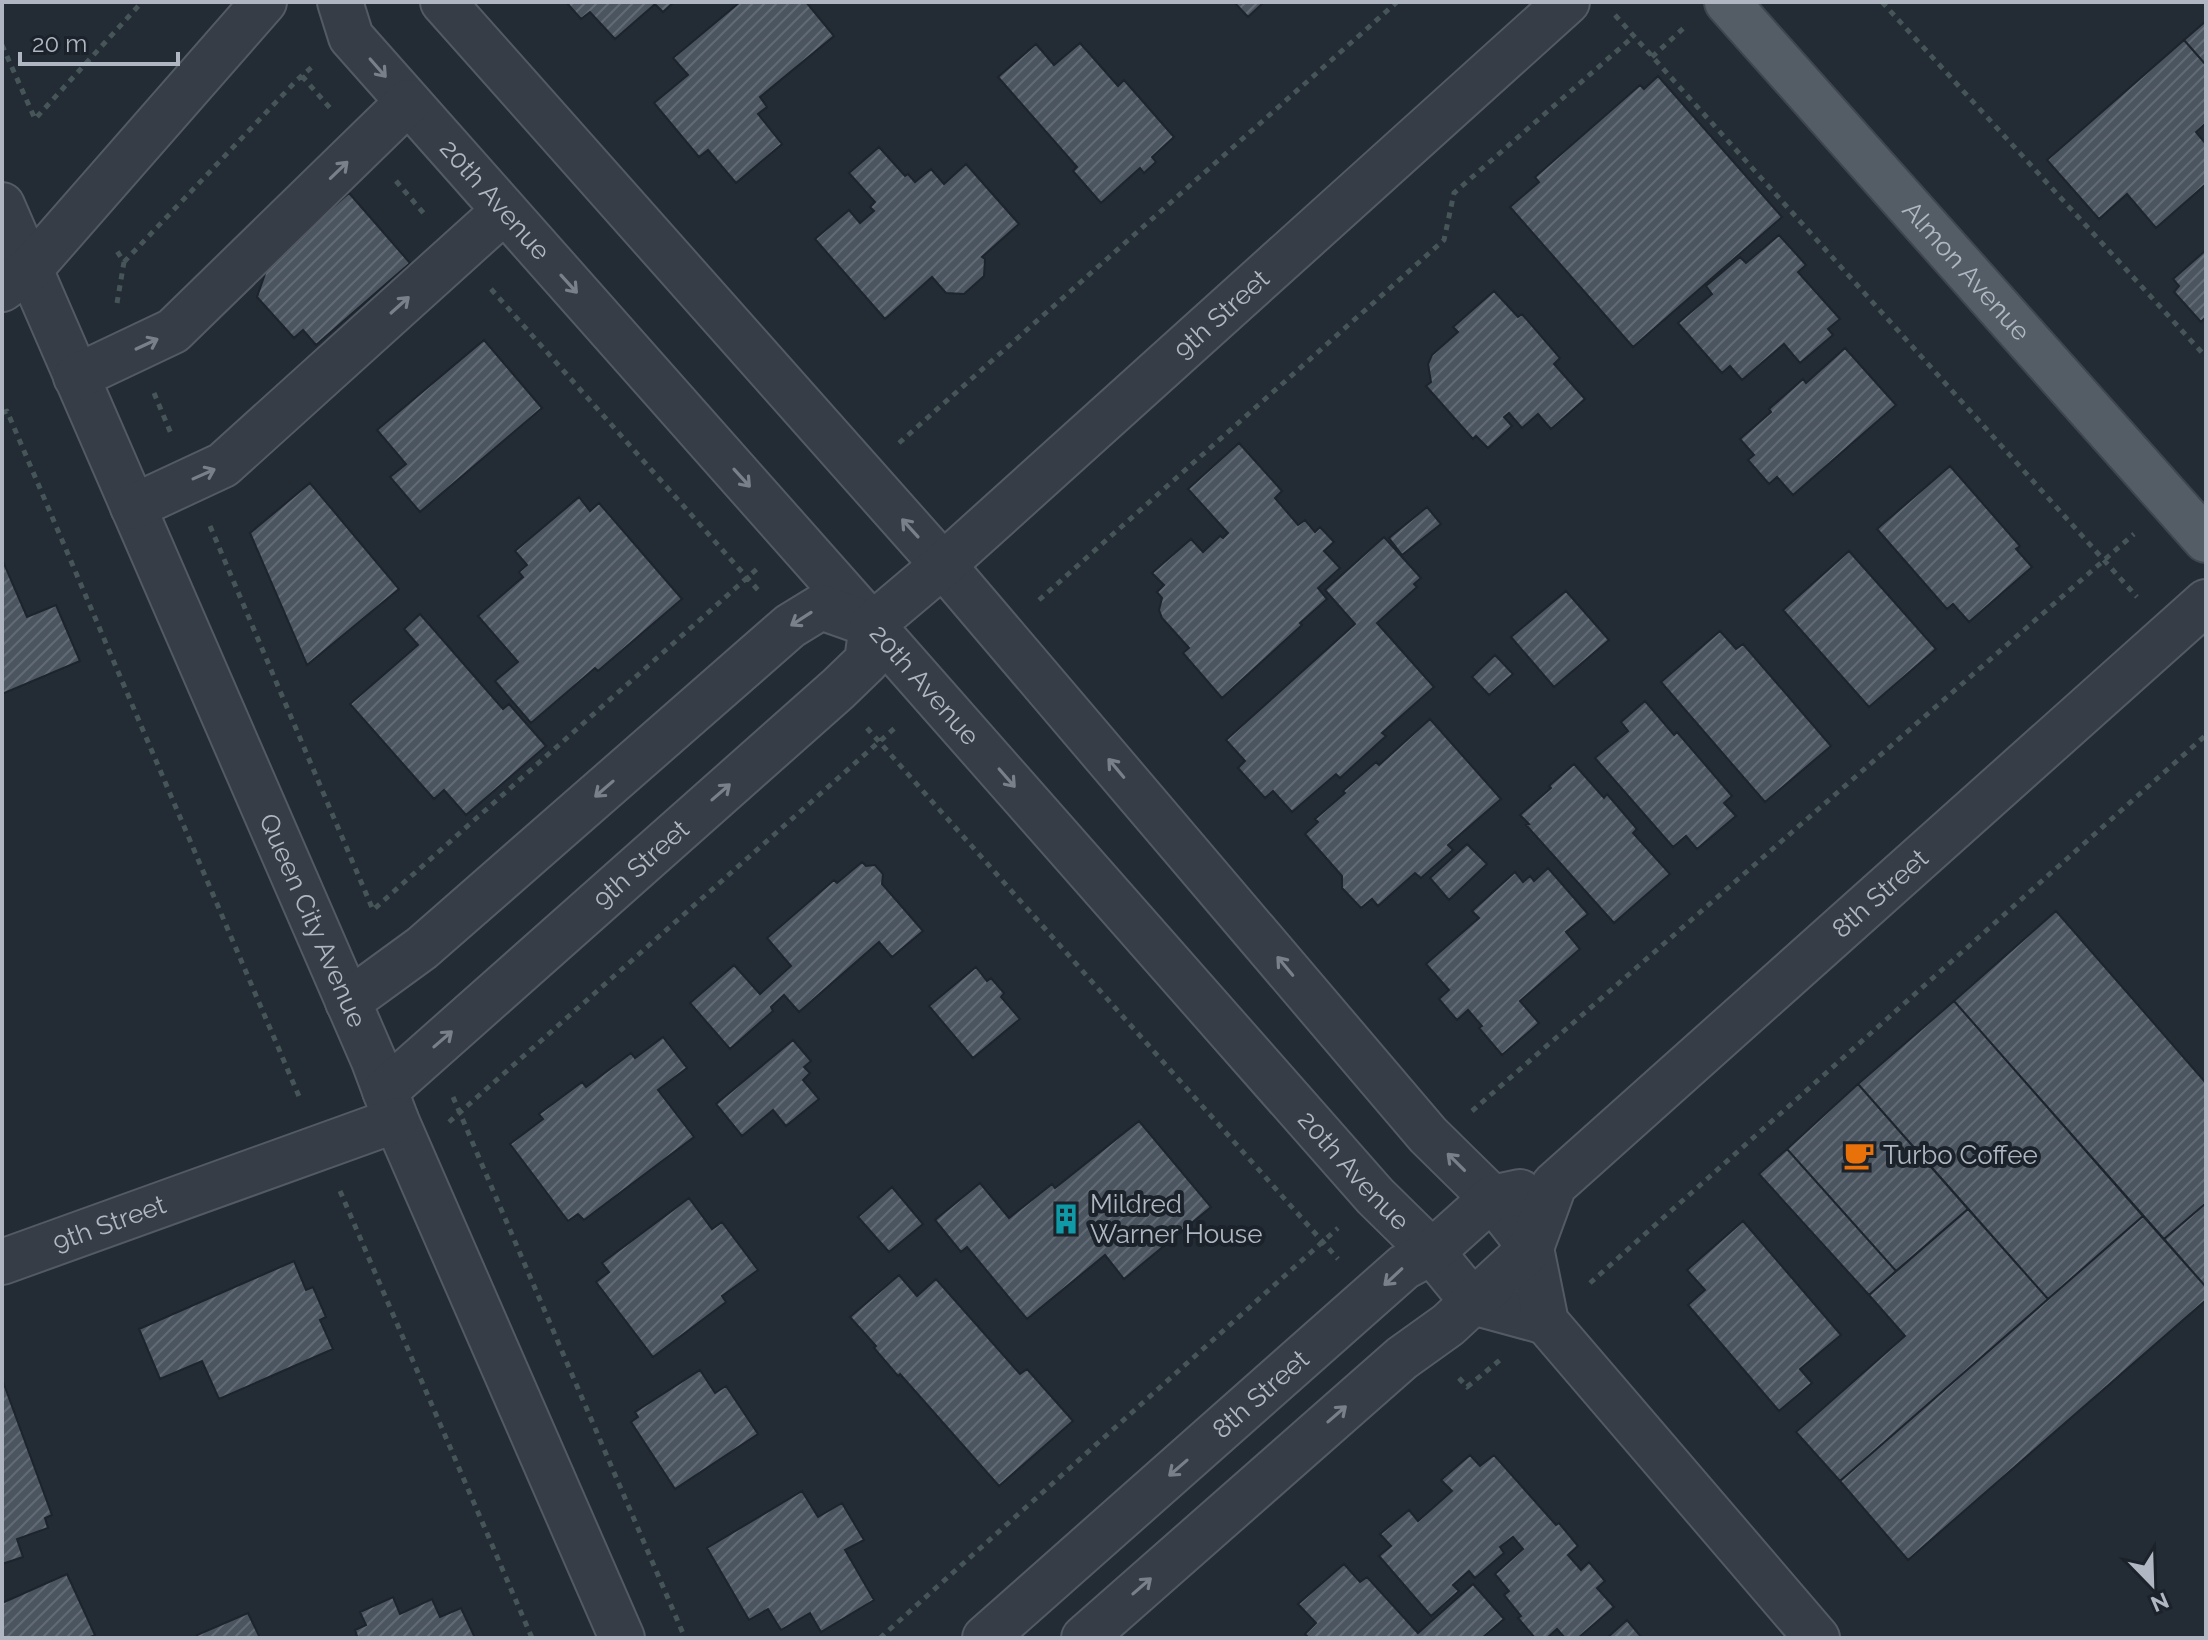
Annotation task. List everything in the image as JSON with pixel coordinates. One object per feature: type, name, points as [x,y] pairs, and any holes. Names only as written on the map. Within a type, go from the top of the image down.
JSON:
[{"type":"main road","name":"Almon Avenue","points":[[1727,2],[2206,540]]},
{"type":"street","points":[[16,279],[264,2]]},
{"type":"street","points":[[443,2],[943,565],[1437,1143],[1492,1198],[1531,1248],[1546,1322],[1817,1638]]},
{"type":"street","name":"9th Street","points":[[2,1262],[321,1147],[391,1106],[867,661],[872,625],[943,565],[1567,2]]},
{"type":"street","name":"20th Avenue","points":[[345,18],[408,102],[1375,1196],[1432,1252],[1473,1302]]},
{"type":"street","points":[[76,377],[173,331],[408,102]]},
{"type":"street","name":"Queen City Avenue","points":[[2,205],[16,279],[76,377],[622,1638]]},
{"type":"street","points":[[133,507],[223,465],[504,211]]},
{"type":"street","name":"8th Street","points":[[1084,1638],[1402,1358],[1448,1325],[1473,1302],[1531,1248],[1554,1185],[2206,602]]},
{"type":"street","points":[[348,1002],[422,948],[790,626],[821,607],[872,625]]},
{"type":"street","name":"8th Street","points":[[985,1638],[1404,1267],[1432,1252],[1492,1198],[1554,1185]]},
{"type":"street","points":[[1473,1302],[1546,1322]]},
{"type":"path","points":[[2,45],[35,119],[142,2]]},
{"type":"path","points":[[1882,2],[2206,357]]},
{"type":"path","points":[[1613,13],[2171,634]]},
{"type":"path","points":[[345,18],[302,76],[124,262],[116,302],[373,910]]},
{"type":"path","points":[[302,76],[765,598]]},
{"type":"path","points":[[117,251],[124,262]]},
{"type":"path","points":[[2,413],[7,411],[532,1638]]},
{"type":"path","points":[[1437,1143],[2171,501]]},
{"type":"path","points":[[863,724],[1373,1296]]},
{"type":"path","points":[[1423,1342],[1467,1387],[1546,1322],[2206,735]]},
{"type":"path","points":[[449,1087],[685,1638]]},
{"type":"path","points":[[880,1638],[1375,1196]]},
{"type":"building","points":[[566,2],[674,2],[663,12],[655,4],[615,39],[590,12],[581,19]]},
{"type":"building","points":[[740,2],[806,2],[834,36],[760,97],[767,107],[758,114],[782,144],[736,183],[708,150],[699,157],[654,103],[688,75],[673,58]]},
{"type":"building","points":[[1234,2],[1264,2],[1248,17]]},
{"type":"building","points":[[2206,21],[2206,65],[2184,40]]},
{"type":"building","points":[[2184,40],[2206,65],[2206,123],[2196,132],[2206,144],[2206,184],[2156,228],[2127,194],[2099,219],[2047,160]]},
{"type":"building","points":[[1080,43],[1118,86],[1124,80],[1174,137],[1152,157],[1156,162],[1144,173],[1140,168],[1101,203],[1073,171],[1077,167],[998,77],[1036,44],[1054,65]]},
{"type":"building","points":[[1658,76],[1782,217],[1633,347],[1510,207],[1539,182],[1535,177],[1640,85],[1644,89]]},
{"type":"building","points":[[879,147],[905,176],[908,174],[915,182],[931,169],[944,184],[966,164],[1019,224],[982,257],[985,259],[984,276],[964,294],[946,293],[932,277],[885,319],[815,239],[849,210],[860,223],[874,211],[870,207],[875,202],[849,173]]},
{"type":"building","points":[[349,193],[410,263],[316,345],[303,330],[294,338],[257,297],[276,242],[288,247]]},
{"type":"building","points":[[1779,235],[1806,265],[1798,272],[1840,319],[1828,329],[1833,335],[1800,363],[1784,344],[1742,380],[1730,366],[1722,373],[1678,323],[1712,294],[1706,286],[1740,257],[1746,263]]},
{"type":"building","points":[[2206,250],[2206,317],[2201,322],[2174,292],[2179,286],[2173,279]]},
{"type":"building","points":[[1494,291],[1518,317],[1522,314],[1560,358],[1554,364],[1585,399],[1551,429],[1538,414],[1522,428],[1509,413],[1504,417],[1512,426],[1488,448],[1476,436],[1473,439],[1426,386],[1431,382],[1428,364],[1432,355],[1458,332],[1453,327]]},
{"type":"building","points":[[484,340],[542,408],[420,512],[390,477],[406,464],[377,430]]},
{"type":"building","points":[[1845,348],[1896,405],[1793,495],[1777,477],[1769,484],[1748,460],[1754,455],[1740,439],[1803,379],[1806,383]]},
{"type":"building","points":[[1239,443],[1282,491],[1275,498],[1298,525],[1305,520],[1315,532],[1320,527],[1334,542],[1324,551],[1340,568],[1318,588],[1327,599],[1222,698],[1183,653],[1189,648],[1162,618],[1159,610],[1162,598],[1157,592],[1164,585],[1152,573],[1191,539],[1203,552],[1220,536],[1223,538],[1228,533],[1188,489]]},
{"type":"building","points":[[1950,466],[2020,546],[2016,549],[2032,567],[1969,622],[1953,604],[1947,609],[1877,529]]},
{"type":"building","points":[[310,483],[399,589],[307,665],[250,533]]},
{"type":"building","points":[[579,497],[590,511],[599,503],[682,599],[531,723],[495,681],[518,662],[478,616],[523,577],[519,572],[527,565],[515,551]]},
{"type":"building","points":[[1427,507],[1441,524],[1402,555],[1389,538]]},
{"type":"building","points":[[1384,537],[1421,578],[1414,584],[1417,587],[1377,623],[1434,687],[1382,733],[1386,736],[1340,778],[1336,774],[1292,812],[1273,791],[1265,798],[1238,768],[1245,761],[1226,740],[1355,624],[1325,590]]},
{"type":"building","points":[[1849,551],[1936,649],[1869,707],[1783,610]]},
{"type":"building","points":[[2,559],[27,617],[56,605],[80,661],[2,694]]},
{"type":"building","points":[[1566,591],[1609,640],[1554,687],[1511,637]]},
{"type":"building","points":[[420,614],[503,709],[509,704],[546,746],[466,815],[444,790],[434,799],[350,704],[418,645],[404,629]]},
{"type":"building","points":[[1720,631],[1736,649],[1743,644],[1831,746],[1765,802],[1661,682]]},
{"type":"building","points":[[1495,655],[1513,674],[1489,695],[1472,677]]},
{"type":"building","points":[[1645,701],[1674,735],[1677,732],[1732,796],[1724,803],[1736,816],[1697,849],[1686,836],[1673,847],[1595,758],[1628,731],[1621,722]]},
{"type":"building","points":[[1430,719],[1501,799],[1448,845],[1453,850],[1421,878],[1415,873],[1378,906],[1372,899],[1361,908],[1342,888],[1342,876],[1305,834],[1318,822],[1315,819],[1345,793],[1343,791],[1376,762],[1379,765]]},
{"type":"building","points":[[1574,764],[1604,798],[1607,794],[1637,829],[1633,833],[1670,874],[1614,923],[1520,815]]},
{"type":"building","points":[[1467,844],[1487,864],[1449,900],[1430,878]]},
{"type":"building","points":[[862,862],[866,866],[875,865],[883,874],[882,884],[923,931],[892,957],[879,942],[799,1012],[784,995],[771,1007],[773,1011],[730,1049],[690,1003],[734,965],[760,994],[791,966],[767,938],[834,880],[837,883]]},
{"type":"building","points":[[1548,868],[1588,914],[1566,932],[1580,949],[1520,1001],[1539,1023],[1502,1055],[1468,1010],[1457,1020],[1439,999],[1449,990],[1426,964],[1479,918],[1472,911],[1515,872],[1523,882],[1530,876],[1534,881]]},
{"type":"building","points":[[2056,911],[2206,1083],[2206,1203],[2164,1239],[1954,1001]]},
{"type":"building","points":[[976,967],[987,981],[991,978],[1004,993],[1001,997],[1020,1019],[973,1058],[929,1006]]},
{"type":"building","points":[[1954,1001],[2143,1216],[2048,1299],[1858,1084]]},
{"type":"building","points":[[663,1037],[687,1068],[658,1090],[694,1137],[584,1220],[578,1214],[568,1221],[510,1144],[543,1119],[539,1114],[582,1082],[586,1087],[631,1053],[635,1058]]},
{"type":"building","points":[[793,1040],[811,1061],[804,1067],[810,1073],[803,1080],[819,1099],[786,1126],[773,1110],[742,1136],[716,1104]]},
{"type":"building","points":[[1858,1084],[1968,1209],[1896,1271],[1787,1149]]},
{"type":"building","name":"Mildred Warner House","points":[[1139,1121],[1211,1207],[1124,1279],[1105,1255],[1027,1319],[967,1247],[961,1252],[935,1220],[980,1183],[1009,1218],[1052,1184],[1055,1188]]},
{"type":"building","points":[[1787,1149],[1896,1271],[1869,1295],[1759,1174]]},
{"type":"building","points":[[892,1187],[923,1224],[889,1252],[858,1217]]},
{"type":"building","points":[[689,1198],[712,1229],[722,1222],[758,1270],[722,1296],[726,1302],[653,1357],[596,1282],[609,1272],[602,1263]]},
{"type":"building","points":[[2206,1203],[2206,1287],[2164,1239]]},
{"type":"building","points":[[1968,1209],[2048,1299],[1840,1481],[1796,1432],[1905,1336],[1869,1295]]},
{"type":"building","points":[[2143,1216],[2206,1287],[2206,1300],[1908,1560],[1840,1481]]},
{"type":"building","points":[[1743,1221],[1841,1335],[1800,1369],[1812,1383],[1779,1411],[1688,1305],[1705,1290],[1687,1270]]},
{"type":"building","points":[[294,1261],[306,1290],[313,1287],[326,1317],[320,1320],[333,1349],[219,1399],[202,1361],[160,1379],[139,1329]]},
{"type":"building","points":[[899,1275],[917,1296],[936,1279],[1020,1374],[1027,1369],[1073,1421],[999,1486],[900,1374],[898,1376],[850,1317]]},
{"type":"building","points":[[700,1370],[715,1393],[726,1386],[758,1434],[675,1489],[631,1422],[638,1417],[635,1412]]},
{"type":"building","points":[[2,1379],[52,1515],[45,1518],[48,1528],[17,1539],[23,1557],[2,1564]]},
{"type":"building","points":[[1470,1455],[1480,1466],[1494,1455],[1578,1546],[1568,1555],[1581,1570],[1589,1562],[1605,1581],[1597,1588],[1614,1607],[1578,1638],[1565,1638],[1557,1629],[1547,1638],[1535,1638],[1518,1618],[1521,1616],[1504,1595],[1509,1591],[1495,1574],[1523,1549],[1513,1537],[1500,1547],[1504,1553],[1475,1578],[1469,1571],[1453,1585],[1459,1591],[1431,1616],[1379,1556],[1391,1546],[1380,1534],[1409,1510],[1418,1521],[1452,1491],[1441,1480]]},
{"type":"building","points":[[802,1491],[818,1517],[842,1503],[864,1540],[845,1550],[874,1600],[821,1632],[810,1613],[781,1630],[768,1609],[749,1620],[707,1548]]},
{"type":"building","points":[[1344,1564],[1360,1582],[1367,1577],[1418,1633],[1473,1584],[1504,1619],[1482,1638],[1309,1638],[1305,1634],[1316,1623],[1298,1604]]},
{"type":"building","points":[[67,1574],[95,1635],[88,1638],[2,1638],[2,1603]]},
{"type":"building","points":[[393,1597],[400,1614],[432,1599],[440,1617],[461,1608],[475,1638],[352,1638],[357,1636],[355,1630],[366,1625],[360,1612]]},
{"type":"building","points":[[248,1613],[260,1638],[198,1638],[197,1635]]},
{"type":"building","points":[[1627,1620],[1642,1638],[1607,1638]]},
{"type":"place","name":"Turbo Coffee","points":[[1859,1155]]},
{"type":"place","name":"Mildred Warner House","points":[[1066,1219]]}]
